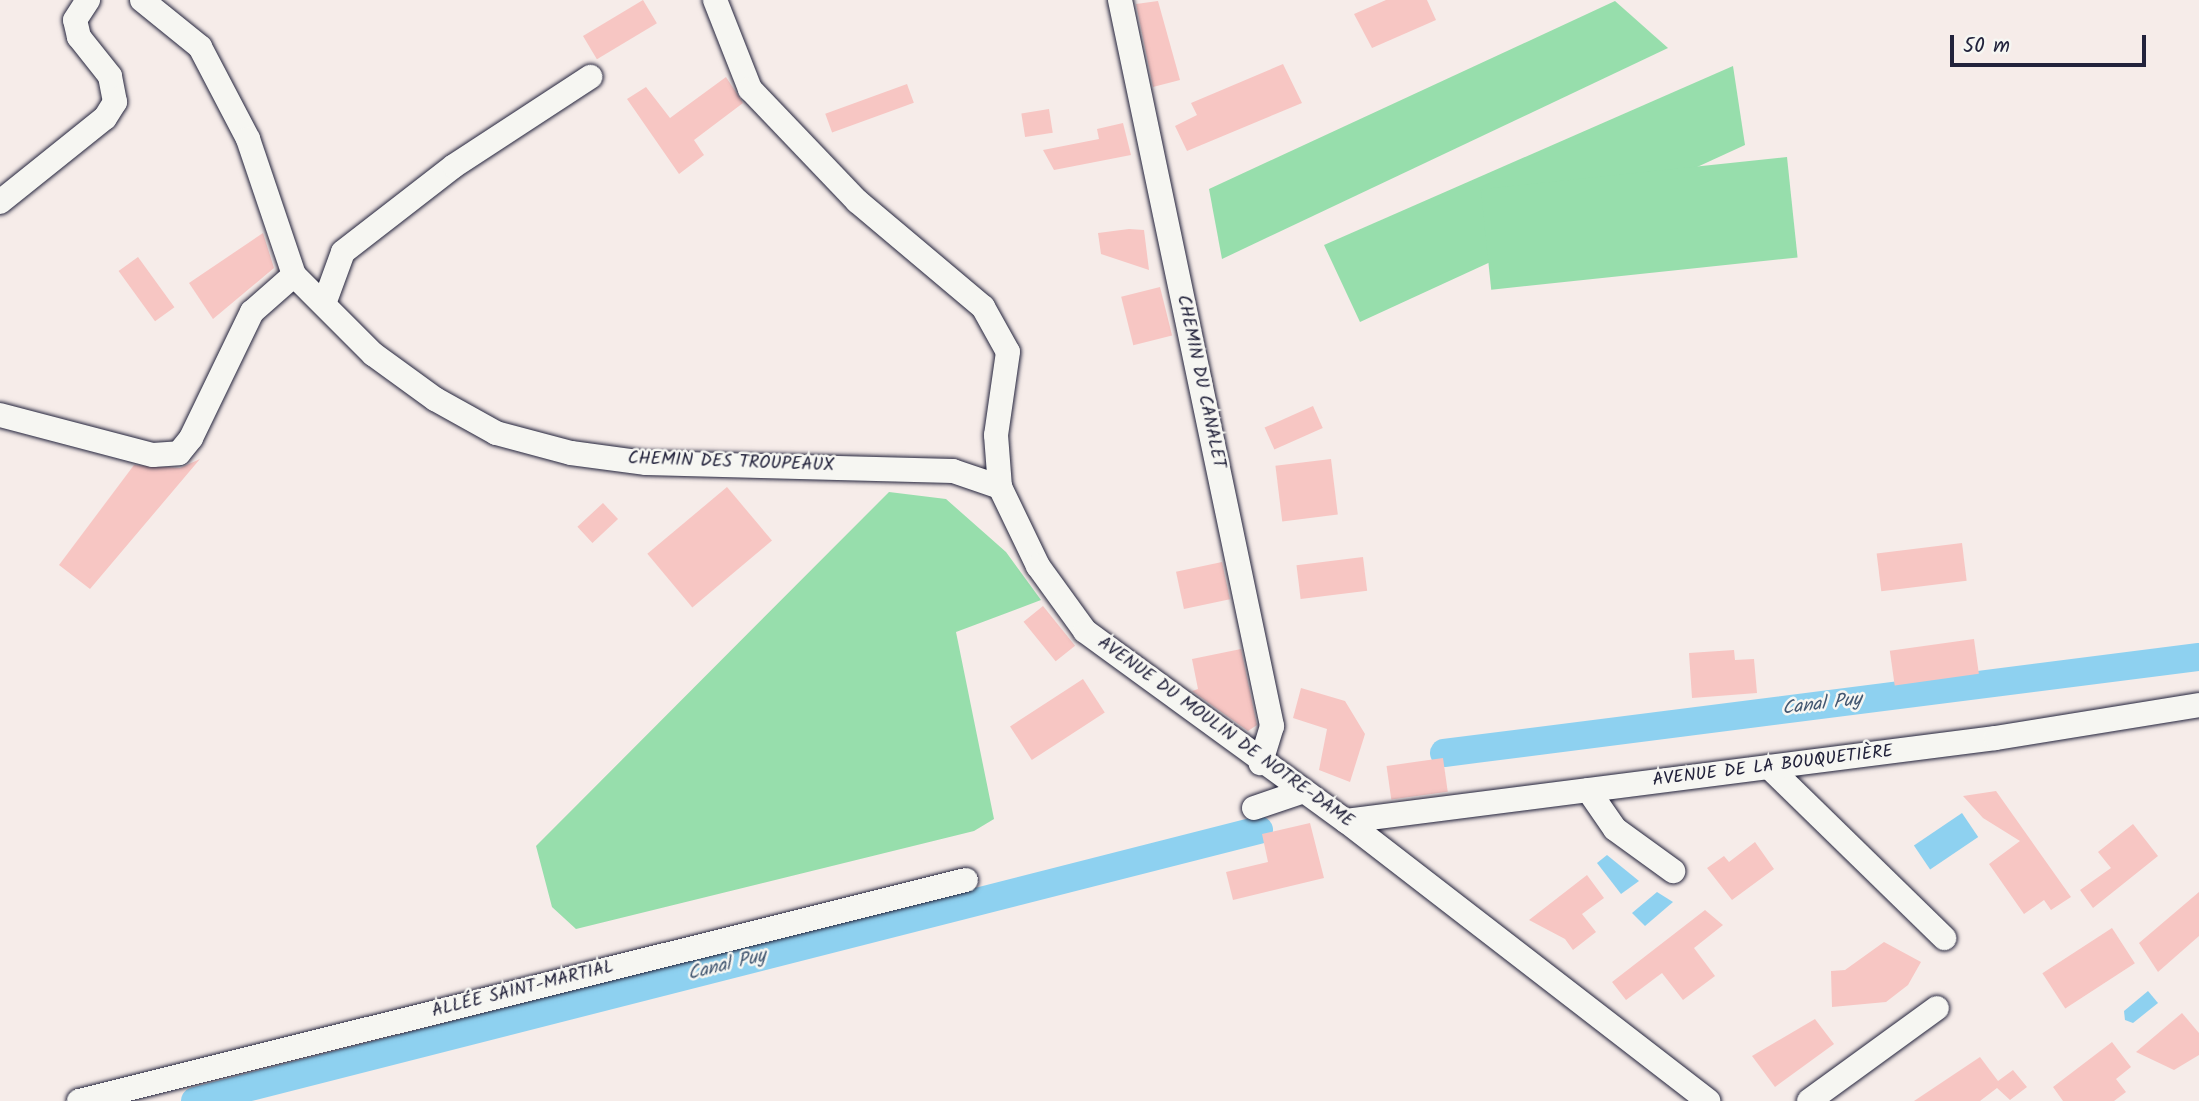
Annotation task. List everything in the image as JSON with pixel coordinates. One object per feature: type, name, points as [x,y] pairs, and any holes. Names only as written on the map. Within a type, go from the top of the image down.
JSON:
[{"type":"street","points":[[0,202],[105,118],[115,102],[110,76],[79,37],[75,20],[88,0]]},
{"type":"street","name":"CHEMIN DES TROUPEAUX","points":[[142,0],[200,47],[248,139],[294,275],[373,355],[435,399],[496,432],[570,453],[646,463],[953,471],[1000,487]]},
{"type":"street","name":"AVENUE DU MOULIN DE NOTRE-DAME","points":[[715,0],[750,89],[857,201],[983,307],[1008,352],[996,435],[1000,487],[1038,566],[1086,631],[1261,763],[1346,821],[1708,1101]]},
{"type":"street","name":"CHEMIN DU CANALET","points":[[1120,0],[1272,726],[1261,763]]},
{"type":"street","points":[[324,304],[343,252],[454,166],[590,77]]},
{"type":"street","points":[[0,415],[153,455],[179,453],[191,438],[252,312],[294,275]]},
{"type":"street","name":"AVENUE DE LA BOUQUETIÈRE","points":[[1346,821],[1769,767],[2199,705]]},
{"type":"street","points":[[1769,767],[1944,938]]},
{"type":"street","points":[[1588,790],[1615,830],[1673,871]]},
{"type":"street","points":[[1254,808],[1301,792]]},
{"type":"street","name":"ALLÉE SAINT-MARTIAL","points":[[79,1101],[966,880]]},
{"type":"street","points":[[1809,1101],[1937,1008]]},
{"type":"green space","points":[[1615,1],[1668,48],[1222,259],[1209,189]]},
{"type":"green space","points":[[1733,66],[1745,145],[1360,322],[1324,245]]},
{"type":"green space","points":[[1787,157],[1798,257],[1491,290],[1481,189]]},
{"type":"green space","points":[[889,492],[946,499],[1006,552],[1041,600],[956,632],[994,819],[974,831],[576,929],[552,907],[536,846]]},
{"type":"water","points":[[1962,813],[1978,837],[1930,869],[1914,845]]},
{"type":"water","points":[[1607,855],[1639,881],[1621,894],[1597,863]]},
{"type":"water","points":[[1657,892],[1673,902],[1645,926],[1632,913]]},
{"type":"water","points":[[2148,991],[2158,1003],[2133,1023],[2125,1020],[2124,1011]]},
{"type":"building","points":[[643,0],[657,23],[597,59],[583,36]]},
{"type":"building","points":[[1386,0],[1427,0],[1436,20],[1372,48],[1354,14]]},
{"type":"building","points":[[1158,1],[1180,80],[1153,87],[1136,4]]},
{"type":"building","points":[[1283,64],[1302,103],[1187,151],[1175,126],[1197,115],[1191,103]]},
{"type":"building","points":[[726,77],[743,103],[694,140],[704,155],[679,174],[627,99],[646,87],[670,118]]},
{"type":"building","points":[[907,84],[914,103],[832,133],[825,114]]},
{"type":"building","points":[[1049,109],[1053,133],[1025,137],[1021,113]]},
{"type":"building","points":[[1123,123],[1131,155],[1054,170],[1043,150],[1099,139],[1097,129]]},
{"type":"building","points":[[1144,230],[1149,270],[1101,254],[1098,233]]},
{"type":"building","points":[[263,233],[274,268],[213,319],[189,283]]},
{"type":"building","points":[[138,257],[174,307],[155,321],[119,271]]},
{"type":"building","points":[[1160,287],[1172,336],[1133,345],[1121,297]]},
{"type":"building","points":[[1313,406],[1323,428],[1274,449],[1265,428]]},
{"type":"building","points":[[200,459],[90,589],[59,565],[134,465],[180,468]]},
{"type":"building","points":[[1331,459],[1338,515],[1282,521],[1275,466]]},
{"type":"building","points":[[727,487],[772,541],[692,607],[647,554]]},
{"type":"building","points":[[603,503],[618,519],[592,543],[577,527]]},
{"type":"building","points":[[1962,543],[1967,581],[1881,591],[1877,553]]},
{"type":"building","points":[[1363,557],[1367,591],[1301,599],[1296,565]]},
{"type":"building","points":[[1222,562],[1230,599],[1184,609],[1176,572]]},
{"type":"building","points":[[1043,606],[1075,646],[1056,661],[1024,622]]},
{"type":"building","points":[[1974,639],[1979,674],[1895,685],[1890,651]]},
{"type":"building","points":[[1241,649],[1257,725],[1248,731],[1192,691],[1198,689],[1192,659]]},
{"type":"building","points":[[1734,650],[1735,660],[1754,659],[1757,693],[1692,698],[1689,653]]},
{"type":"building","points":[[1083,679],[1105,713],[1032,760],[1010,726]]},
{"type":"building","points":[[1301,688],[1345,701],[1365,734],[1350,782],[1319,770],[1327,729],[1293,718]]},
{"type":"building","points":[[1443,758],[1448,792],[1391,800],[1387,766]]},
{"type":"building","points":[[1996,791],[2071,897],[2051,910],[2044,900],[2024,914],[1989,864],[2020,841],[1983,818],[1963,796]]},
{"type":"building","points":[[1310,823],[1324,878],[1233,900],[1226,872],[1268,862],[1262,834]]},
{"type":"building","points":[[2133,824],[2158,856],[2093,908],[2080,890],[2111,868],[2098,852]]},
{"type":"building","points":[[1755,842],[1774,869],[1732,900],[1707,868],[1724,856],[1729,862]]},
{"type":"building","points":[[1587,875],[1604,898],[1582,914],[1596,932],[1573,950],[1565,939],[1529,920]]},
{"type":"building","points":[[2199,892],[2199,936],[2158,972],[2139,943]]},
{"type":"building","points":[[1705,910],[1723,925],[1694,948],[1715,976],[1683,1000],[1662,973],[1626,1000],[1612,982]]},
{"type":"building","points":[[2112,928],[2135,963],[2065,1008],[2042,973]]},
{"type":"building","points":[[1884,942],[1921,962],[1908,985],[1886,1002],[1832,1007],[1831,971],[1845,970]]},
{"type":"building","points":[[2182,1013],[2199,1033],[2199,1055],[2174,1070],[2136,1052]]},
{"type":"building","points":[[1815,1019],[1834,1044],[1775,1087],[1752,1056]]},
{"type":"building","points":[[2112,1042],[2131,1067],[2116,1079],[2126,1092],[2114,1101],[2063,1101],[2053,1087]]},
{"type":"building","points":[[1980,1057],[1998,1081],[2013,1070],[2027,1087],[2010,1100],[1997,1088],[1980,1101],[1914,1101]]},
{"type":"waterway","name":"Canal Puy","points":[[1444,753],[2199,657]]},
{"type":"waterway","name":"Canal Puy","points":[[195,1101],[1259,830]]}]
